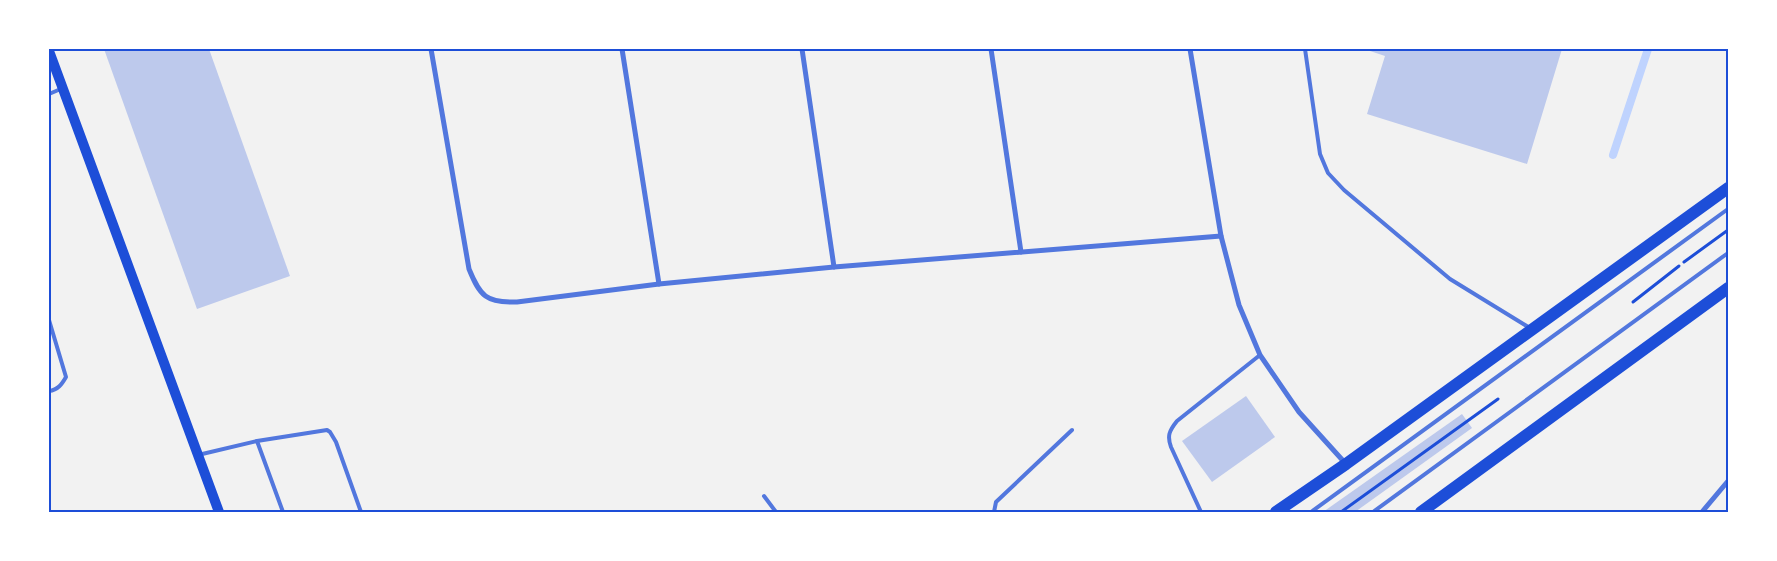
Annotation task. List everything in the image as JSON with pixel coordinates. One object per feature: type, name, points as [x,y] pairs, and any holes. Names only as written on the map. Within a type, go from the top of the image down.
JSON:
[{"type":"main road","points":[[49,51],[219,512]]},
{"type":"main road","points":[[1276,512],[1533,330],[1728,188]]},
{"type":"main road","points":[[1421,512],[1728,288]]},
{"type":"street","points":[[431,49],[469,269],[480,293],[489,299],[501,302],[516,302],[659,284],[834,267],[1221,236]]},
{"type":"street","points":[[622,49],[659,284]]},
{"type":"street","points":[[802,49],[834,267]]},
{"type":"street","points":[[991,49],[1021,252]]},
{"type":"street","points":[[1190,49],[1221,236],[1239,305],[1260,355],[1299,412],[1346,464]]},
{"type":"street","points":[[1702,512],[1728,481]]},
{"type":"lane","points":[[1305,49],[1320,154],[1328,173],[1344,190],[1450,279],[1533,330]]},
{"type":"lane","points":[[49,94],[62,88]]},
{"type":"lane","points":[[1311,512],[1728,209]]},
{"type":"lane","points":[[1373,512],[1728,253]]},
{"type":"lane","points":[[49,320],[66,377],[61,385],[53,391],[49,391]]},
{"type":"lane","points":[[1201,512],[1171,447],[1168,438],[1171,429],[1177,421],[1260,355]]},
{"type":"lane","points":[[198,456],[256,441],[324,429],[330,432],[336,442],[361,512]]},
{"type":"lane","points":[[994,512],[996,502],[1072,430]]},
{"type":"lane","points":[[256,441],[283,512]]},
{"type":"lane","points":[[764,496],[776,512]]},
{"type":"path","points":[[1341,512],[1467,421]]},
{"type":"building","points":[[104,49],[209,49],[290,276],[197,309]]},
{"type":"building","points":[[1364,49],[1562,49],[1527,164],[1367,114],[1385,56]]},
{"type":"building","points":[[1246,396],[1275,437],[1212,482],[1182,441]]},
{"type":"building","points":[[1462,414],[1472,428],[1355,512],[1323,512]]},
{"type":"waterway","points":[[1613,155],[1648,49]]}]
